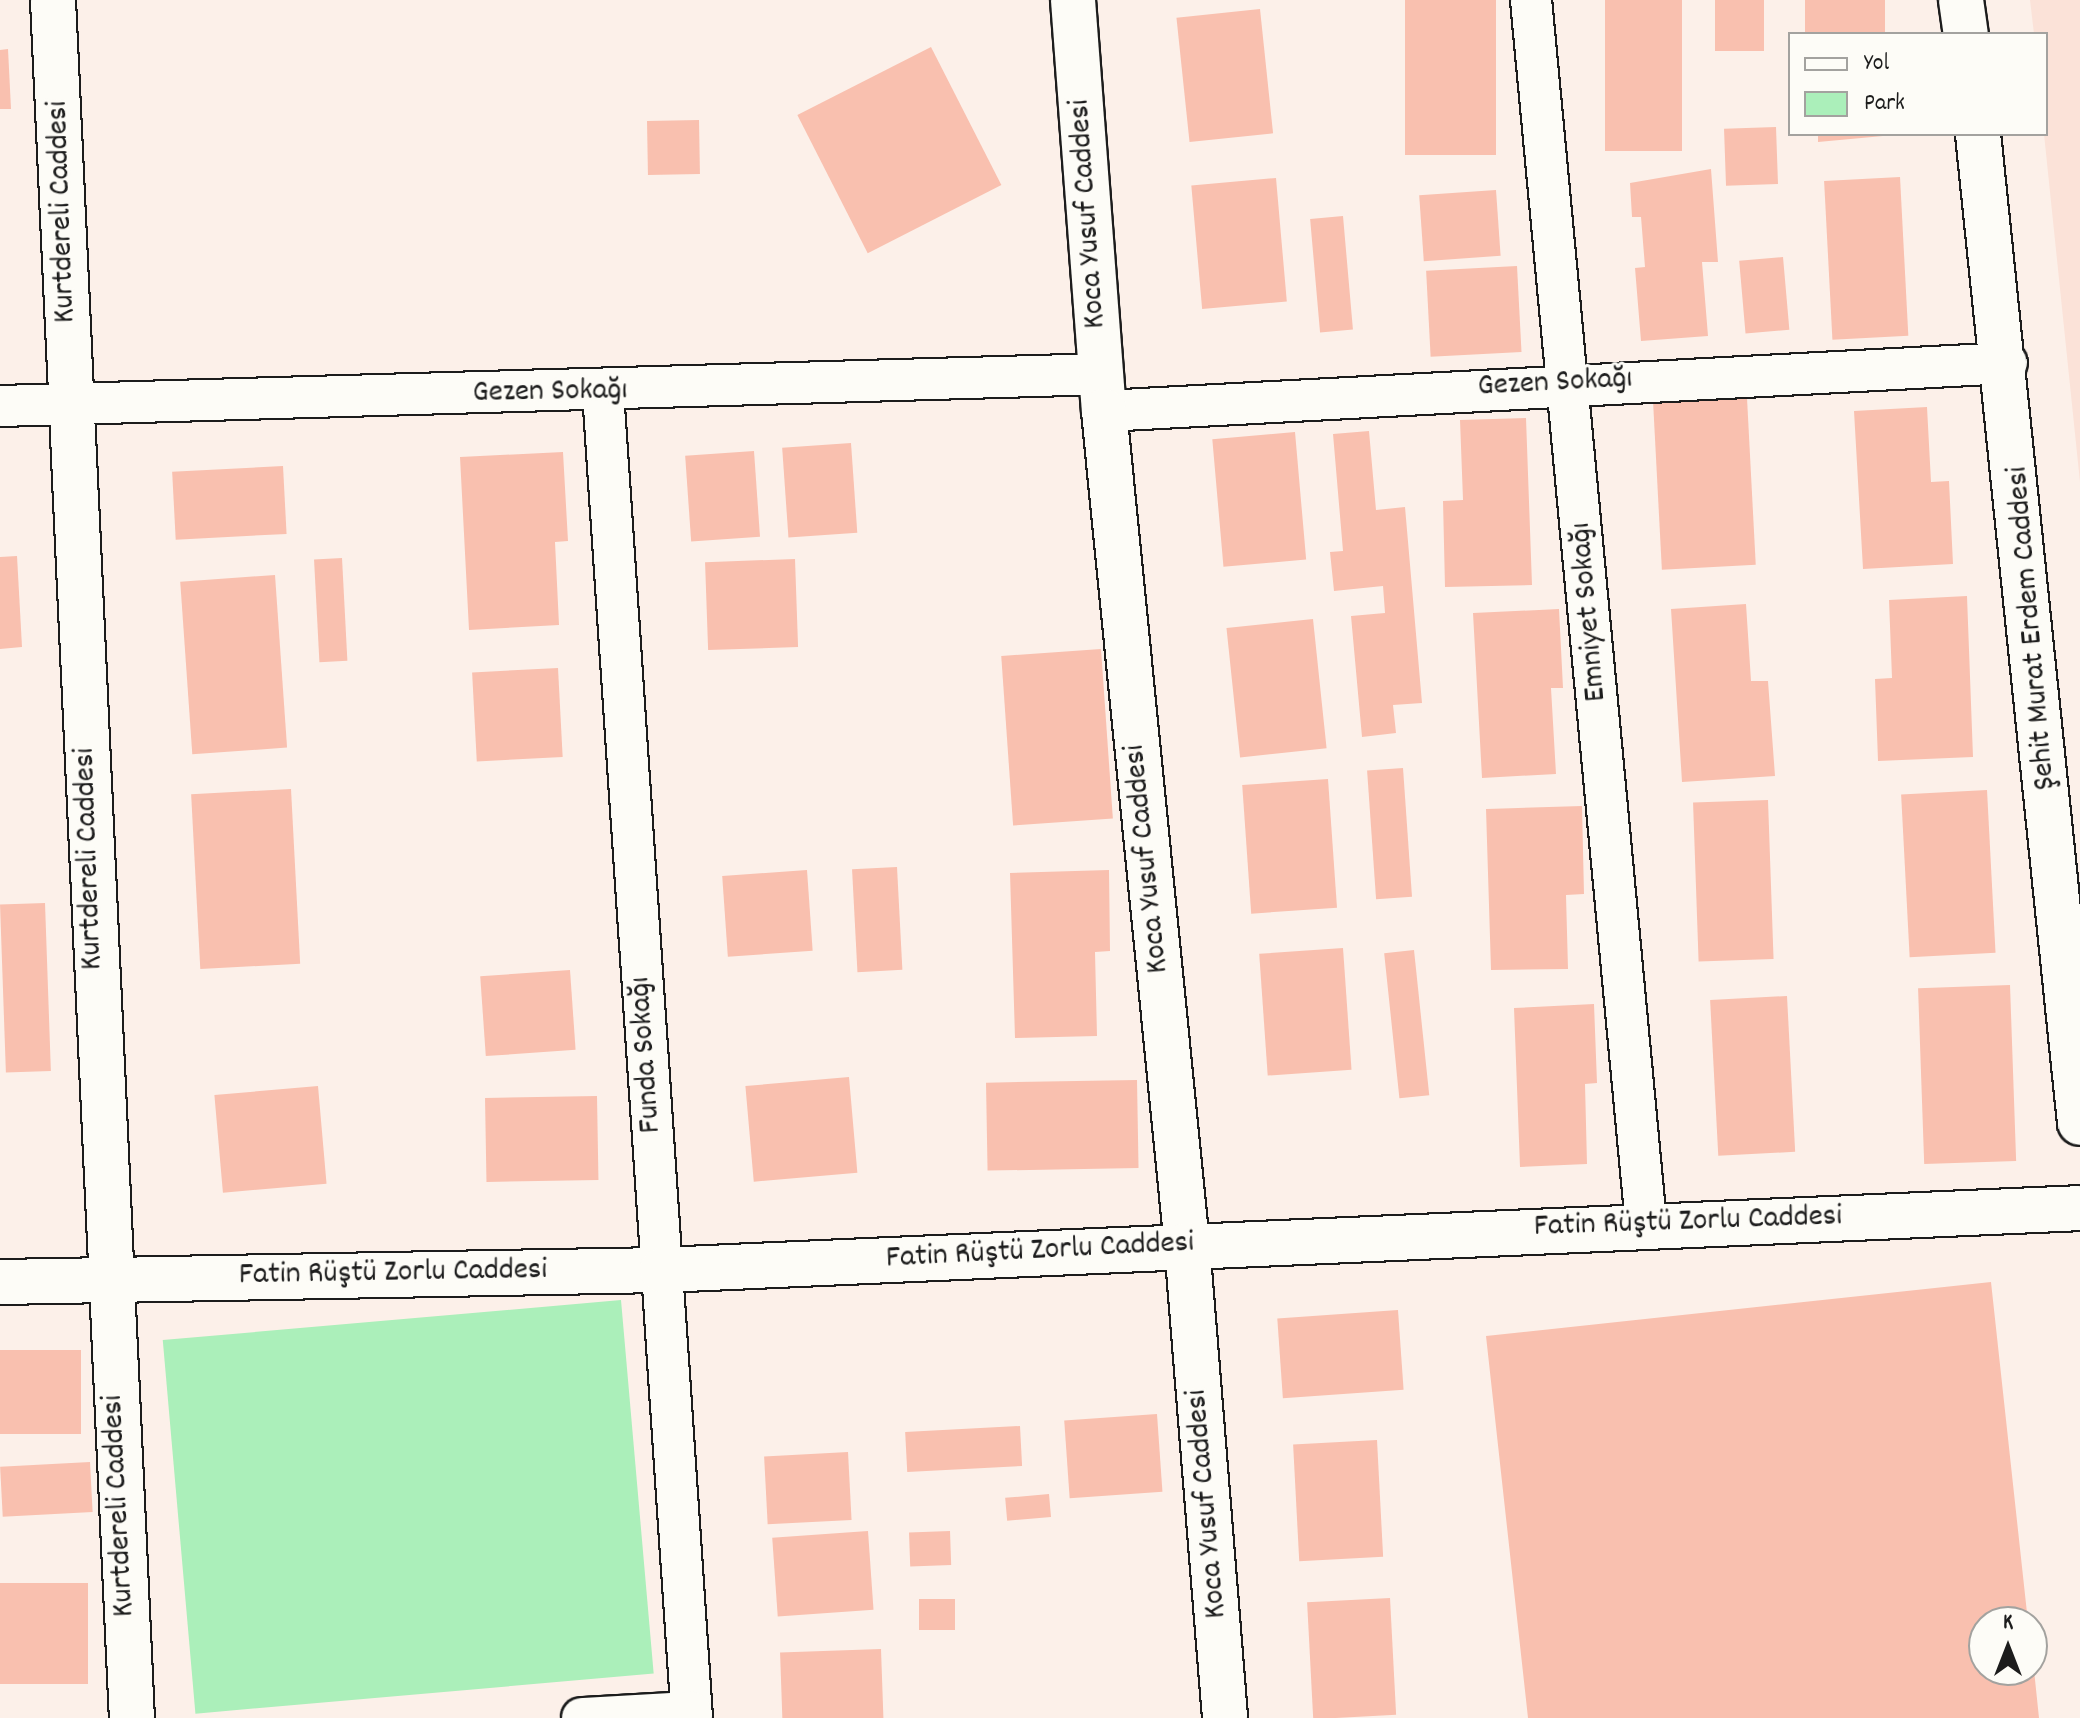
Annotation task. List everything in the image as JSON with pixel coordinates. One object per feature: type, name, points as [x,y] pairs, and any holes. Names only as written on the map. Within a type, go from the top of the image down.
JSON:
[{"type":"street","name":"Kurtdereli Caddesi","points":[[53,0],[107,1279],[132,1718]]},
{"type":"street","name":"Koca Yusuf Caddesi","points":[[1073,0],[1102,392],[1187,1245],[1225,1718]]},
{"type":"street","name":"Emniyet Sokağı","points":[[1531,0],[1646,1224]]},
{"type":"street","points":[[1961,0],[1966,32]]},
{"type":"street","name":"Şehit Murat Erdem Caddesi","points":[[1978,136],[2007,363],[2080,1123]]},
{"type":"street","name":"Gezen Sokağı","points":[[0,406],[603,392],[1102,392],[1569,382],[2007,363]]},
{"type":"street","name":"Funda Sokağı","points":[[603,392],[692,1715]]},
{"type":"street","name":"Fatin Rüştü Zorlu Caddesi","points":[[0,1282],[662,1270],[1646,1224],[2080,1208]]},
{"type":"street","points":[[582,1718],[692,1715]]},
{"type":"shaded area","points":[[2030,0],[2080,0],[2080,482],[2044,136],[2048,136],[2048,32],[2034,32]]},
{"type":"green space","points":[[621,1300],[654,1674],[195,1714],[163,1340]]},
{"type":"building","points":[[1405,0],[1496,0],[1496,155],[1405,155]]},
{"type":"building","points":[[1605,0],[1682,0],[1682,151],[1605,151]]},
{"type":"building","points":[[1715,0],[1764,0],[1764,51],[1715,51]]},
{"type":"building","points":[[1805,0],[1885,0],[1885,32],[1805,32]]},
{"type":"building","points":[[1260,9],[1273,133],[1190,142],[1176,18]]},
{"type":"building","points":[[931,47],[1001,185],[868,253],[797,115]]},
{"type":"building","points":[[8,49],[11,109],[0,109],[0,50]]},
{"type":"building","points":[[699,120],[700,174],[648,175],[647,121]]},
{"type":"building","points":[[1776,127],[1778,184],[1726,186],[1724,129]]},
{"type":"building","points":[[1818,136],[1883,136],[1818,142]]},
{"type":"building","points":[[1711,169],[1718,262],[1702,262],[1708,336],[1641,341],[1635,268],[1645,267],[1641,217],[1632,217],[1630,183]]},
{"type":"building","points":[[1900,177],[1908,336],[1832,340],[1824,181]]},
{"type":"building","points":[[1276,178],[1287,302],[1202,309],[1191,185]]},
{"type":"building","points":[[1496,190],[1501,256],[1424,261],[1419,195]]},
{"type":"building","points":[[1343,216],[1353,330],[1320,332],[1310,219]]},
{"type":"building","points":[[1783,257],[1789,330],[1746,334],[1739,261]]},
{"type":"building","points":[[1517,266],[1522,352],[1431,357],[1426,271]]},
{"type":"building","points":[[1747,398],[1756,565],[1662,570],[1653,403]]},
{"type":"building","points":[[1927,407],[1931,482],[1949,481],[1953,564],[1863,569],[1854,411]]},
{"type":"building","points":[[1526,418],[1532,585],[1445,587],[1443,501],[1463,500],[1460,420]]},
{"type":"building","points":[[1369,431],[1376,510],[1405,507],[1422,703],[1393,705],[1396,733],[1362,737],[1351,616],[1385,613],[1383,586],[1334,591],[1330,552],[1343,551],[1333,434]]},
{"type":"building","points":[[1295,432],[1306,560],[1223,567],[1212,439]]},
{"type":"building","points":[[851,443],[857,533],[788,538],[782,448]]},
{"type":"building","points":[[754,451],[760,537],[691,542],[685,456]]},
{"type":"building","points":[[563,452],[568,541],[555,542],[559,625],[469,630],[460,457]]},
{"type":"building","points":[[283,466],[287,534],[176,540],[172,472]]},
{"type":"building","points":[[17,556],[22,647],[0,649],[0,557]]},
{"type":"building","points":[[342,558],[347,661],[319,662],[314,559]]},
{"type":"building","points":[[795,559],[798,647],[708,650],[705,562]]},
{"type":"building","points":[[275,575],[287,748],[192,754],[180,582]]},
{"type":"building","points":[[1967,596],[1973,757],[1878,761],[1875,679],[1892,678],[1889,600]]},
{"type":"building","points":[[1746,604],[1751,681],[1768,681],[1775,776],[1682,782],[1671,609]]},
{"type":"building","points":[[1559,609],[1563,688],[1551,688],[1556,774],[1482,778],[1473,613]]},
{"type":"building","points":[[1313,619],[1327,748],[1240,757],[1226,628]]},
{"type":"building","points":[[1101,649],[1113,819],[1013,826],[1001,656]]},
{"type":"building","points":[[558,668],[563,757],[477,761],[472,673]]},
{"type":"building","points":[[1403,768],[1412,897],[1376,899],[1367,771]]},
{"type":"building","points":[[1328,779],[1337,908],[1251,914],[1242,785]]},
{"type":"building","points":[[291,789],[300,964],[200,969],[191,794]]},
{"type":"building","points":[[1987,790],[1996,953],[1910,957],[1901,795]]},
{"type":"building","points":[[1768,800],[1774,959],[1699,962],[1693,803]]},
{"type":"building","points":[[1582,806],[1584,894],[1566,895],[1568,969],[1491,970],[1486,809]]},
{"type":"building","points":[[897,867],[902,970],[857,972],[852,869]]},
{"type":"building","points":[[807,870],[813,951],[728,957],[722,876]]},
{"type":"building","points":[[1109,870],[1110,951],[1095,952],[1097,1036],[1015,1038],[1010,873]]},
{"type":"building","points":[[45,903],[51,1071],[6,1072],[0,905]]},
{"type":"building","points":[[1343,948],[1352,1070],[1268,1076],[1259,954]]},
{"type":"building","points":[[1414,950],[1429,1095],[1399,1098],[1384,953]]},
{"type":"building","points":[[570,970],[576,1050],[486,1056],[480,976]]},
{"type":"building","points":[[2010,985],[2016,1161],[1924,1164],[1918,988]]},
{"type":"building","points":[[1787,996],[1795,1152],[1718,1156],[1710,1000]]},
{"type":"building","points":[[1594,1004],[1597,1083],[1585,1084],[1587,1164],[1520,1167],[1514,1008]]},
{"type":"building","points":[[849,1077],[857,1173],[754,1182],[745,1086]]},
{"type":"building","points":[[1137,1080],[1139,1168],[988,1171],[986,1083]]},
{"type":"building","points":[[318,1086],[327,1184],[223,1193],[214,1095]]},
{"type":"building","points":[[597,1096],[598,1180],[486,1182],[485,1098]]},
{"type":"building","points":[[1991,1282],[2026,1606],[1968,1606],[1968,1686],[2036,1686],[2039,1718],[1528,1718],[1486,1336]]},
{"type":"building","points":[[1398,1310],[1404,1390],[1283,1398],[1277,1318]]},
{"type":"building","points":[[0,1350],[81,1350],[81,1434],[0,1434]]},
{"type":"building","points":[[1157,1414],[1162,1492],[1070,1498],[1064,1420]]},
{"type":"building","points":[[1020,1426],[1022,1466],[907,1472],[905,1432]]},
{"type":"building","points":[[1377,1440],[1383,1557],[1299,1561],[1293,1444]]},
{"type":"building","points":[[848,1452],[852,1520],[768,1524],[764,1456]]},
{"type":"building","points":[[90,1462],[93,1512],[3,1517],[0,1467]]},
{"type":"building","points":[[1049,1494],[1051,1517],[1007,1521],[1005,1498]]},
{"type":"building","points":[[868,1531],[874,1610],[778,1617],[772,1538]]},
{"type":"building","points":[[950,1531],[951,1565],[910,1566],[909,1532]]},
{"type":"building","points":[[0,1583],[88,1583],[88,1684],[0,1684]]},
{"type":"building","points":[[1390,1598],[1396,1715],[1313,1718],[1307,1602]]},
{"type":"building","points":[[919,1599],[955,1599],[955,1630],[919,1630]]},
{"type":"building","points":[[881,1649],[883,1718],[782,1718],[780,1653]]}]
